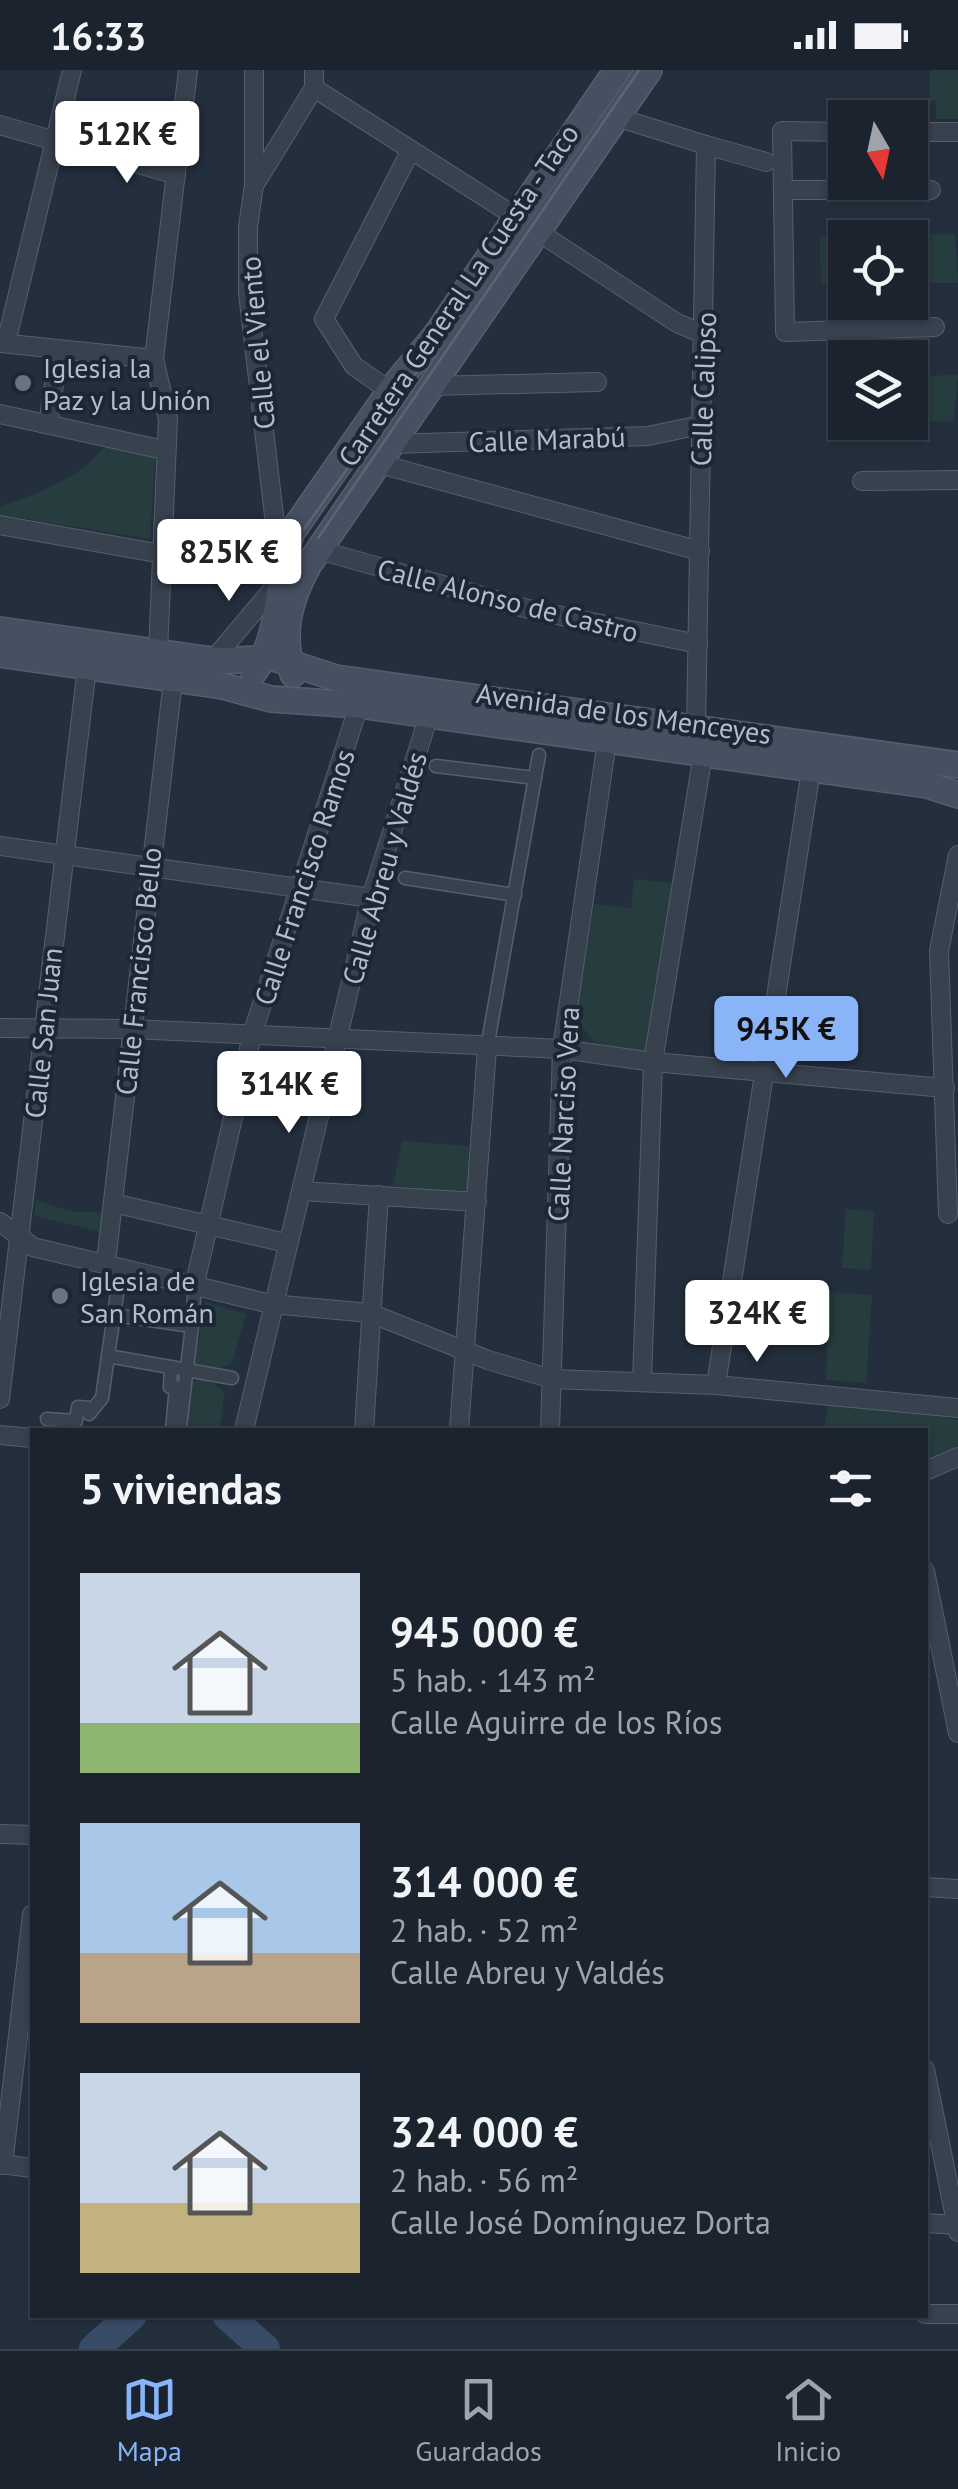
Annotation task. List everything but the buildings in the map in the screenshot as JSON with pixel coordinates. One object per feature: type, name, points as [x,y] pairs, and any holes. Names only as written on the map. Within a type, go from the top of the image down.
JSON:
[{"type":"main road","name":"Carretera General La Cuesta - Taco","points":[[291,667],[285,632],[294,591],[431,386],[617,70]]},
{"type":"main road","name":"Carretera General La Cuesta - Taco","points":[[262,662],[292,532],[390,390],[616,117],[649,70]]},
{"type":"main road","points":[[283,566],[314,557]]},
{"type":"main road","points":[[0,630],[213,660],[280,659],[291,667],[294,684],[271,696],[254,679],[262,662]]},
{"type":"main road","name":"Avenida de los Menceyes","points":[[0,654],[271,696],[359,705],[926,786],[958,795]]},
{"type":"main road","name":"Avenida de los Menceyes","points":[[291,667],[336,678],[958,765]]},
{"type":"street","points":[[72,70],[3,343],[154,360]]},
{"type":"street","points":[[158,652],[168,419],[154,360],[188,70]]},
{"type":"street","name":"Calle el Viento","points":[[254,70],[254,185],[248,228],[248,294],[276,541],[283,566]]},
{"type":"street","points":[[254,185],[314,79],[411,150],[677,322],[706,334]]},
{"type":"street","points":[[616,117],[766,162]]},
{"type":"street","points":[[0,125],[52,140]]},
{"type":"street","points":[[828,132],[782,132],[785,332],[935,327]]},
{"type":"street","points":[[928,132],[958,132]]},
{"type":"street","name":"Calle Calipso","points":[[696,728],[700,425],[706,334],[706,145]]},
{"type":"street","points":[[90,150],[176,175]]},
{"type":"street","points":[[390,390],[354,366],[324,319],[411,150]]},
{"type":"street","points":[[783,190],[931,190]]},
{"type":"street","points":[[48,424],[59,352]]},
{"type":"street","points":[[431,386],[597,382]]},
{"type":"street","points":[[0,414],[164,450]]},
{"type":"street","name":"Calle Marabú","points":[[387,454],[648,436],[700,425]]},
{"type":"street","points":[[387,454],[700,551]]},
{"type":"street","points":[[862,481],[958,480]]},
{"type":"street","points":[[0,525],[162,554]]},
{"type":"street","name":"Calle Alonso de Castro","points":[[314,557],[528,609],[698,644]]},
{"type":"street","points":[[213,660],[283,566]]},
{"type":"street","name":"Calle San Juan","points":[[0,1400],[6,1280],[19,1236],[87,667]]},
{"type":"street","name":"Calle Francisco Bello","points":[[114,1264],[114,1202],[131,1029],[173,680]]},
{"type":"street","name":"Calle Francisco Ramos","points":[[195,1283],[252,1035],[359,705]]},
{"type":"street","name":"Calle Abreu y Valdés","points":[[244,1428],[371,898],[429,715]]},
{"type":"street","name":"Calle Narciso Vera","points":[[550,1428],[562,1049],[607,741]]},
{"type":"street","points":[[642,1382],[654,1062],[703,754]]},
{"type":"street","points":[[459,1428],[487,1048],[540,755]]},
{"type":"street","points":[[436,766],[535,778]]},
{"type":"street","points":[[716,1385],[812,770]]},
{"type":"street","points":[[0,846],[371,898]]},
{"type":"street","points":[[948,1214],[938,950],[958,854]]},
{"type":"street","points":[[405,878],[516,896]]},
{"type":"street","points":[[0,1028],[131,1029],[562,1049],[654,1062],[945,1088]]},
{"type":"street","points":[[301,1191],[477,1202]]},
{"type":"street","points":[[364,1428],[379,1194]]},
{"type":"street","points":[[114,1202],[286,1243]]},
{"type":"street","points":[[0,1222],[33,1247],[271,1304],[370,1313],[464,1351],[552,1379],[716,1385],[958,1408]]},
{"type":"street","points":[[46,1419],[76,1421],[78,1407],[89,1411],[102,1398],[114,1315],[114,1264]]},
{"type":"street","points":[[176,1428],[187,1370],[195,1283]]},
{"type":"street","points":[[114,1315],[192,1326]]},
{"type":"street","points":[[108,1356],[232,1378]]},
{"type":"street","points":[[171,1366],[170,1386],[176,1387],[176,1428]]},
{"type":"street","points":[[0,1435],[30,1438]]},
{"type":"street","points":[[928,1470],[958,1457]]},
{"type":"street","points":[[928,1586],[958,1733]]},
{"type":"street","points":[[0,1834],[30,1835]]},
{"type":"street","points":[[928,1887],[958,1889]]},
{"type":"street","points":[[30,1931],[2,2165],[30,2168]]},
{"type":"street","points":[[928,2084],[958,2228],[928,2223]]},
{"type":"street","points":[[928,2314],[958,2314]]},
{"type":"green space","points":[[930,70],[958,70],[958,119],[936,119],[936,101],[930,101]]},
{"type":"green space","points":[[928,234],[955,234],[958,283],[928,283]]},
{"type":"green space","points":[[820,236],[828,236],[828,284],[821,284]]},
{"type":"green space","points":[[958,375],[953,421],[928,422],[928,376]]},
{"type":"green space","points":[[106,445],[155,457],[150,539],[0,515],[0,506],[72,475]]},
{"type":"green space","points":[[634,879],[673,883],[647,1052],[596,1043],[583,1028],[574,1026],[594,904],[631,908]]},
{"type":"green space","points":[[402,1141],[469,1146],[468,1193],[393,1186]]},
{"type":"green space","points":[[36,1200],[69,1211],[107,1213],[103,1232],[34,1216]]},
{"type":"green space","points":[[846,1209],[874,1211],[871,1270],[842,1268]]},
{"type":"green space","points":[[829,1292],[872,1295],[866,1383],[826,1380]]},
{"type":"green space","points":[[206,1302],[246,1314],[232,1363],[217,1371],[194,1364]]},
{"type":"green space","points":[[206,1379],[225,1392],[219,1428],[183,1428],[192,1381]]},
{"type":"green space","points":[[829,1397],[958,1420],[958,1446],[928,1458],[928,1428],[824,1428]]},
{"type":"waterway","points":[[94,2349],[129,2318]]},
{"type":"waterway","points":[[230,2318],[265,2349]]},
{"type":"tram line","points":[[318,538],[639,70]]},
{"type":"tram line","points":[[304,529],[419,369]]},
{"type":"place","name":"Iglesia la Paz y la Unión","points":[[23,383]]},
{"type":"place","name":"Iglesia de San Román","points":[[60,1296]]}]
